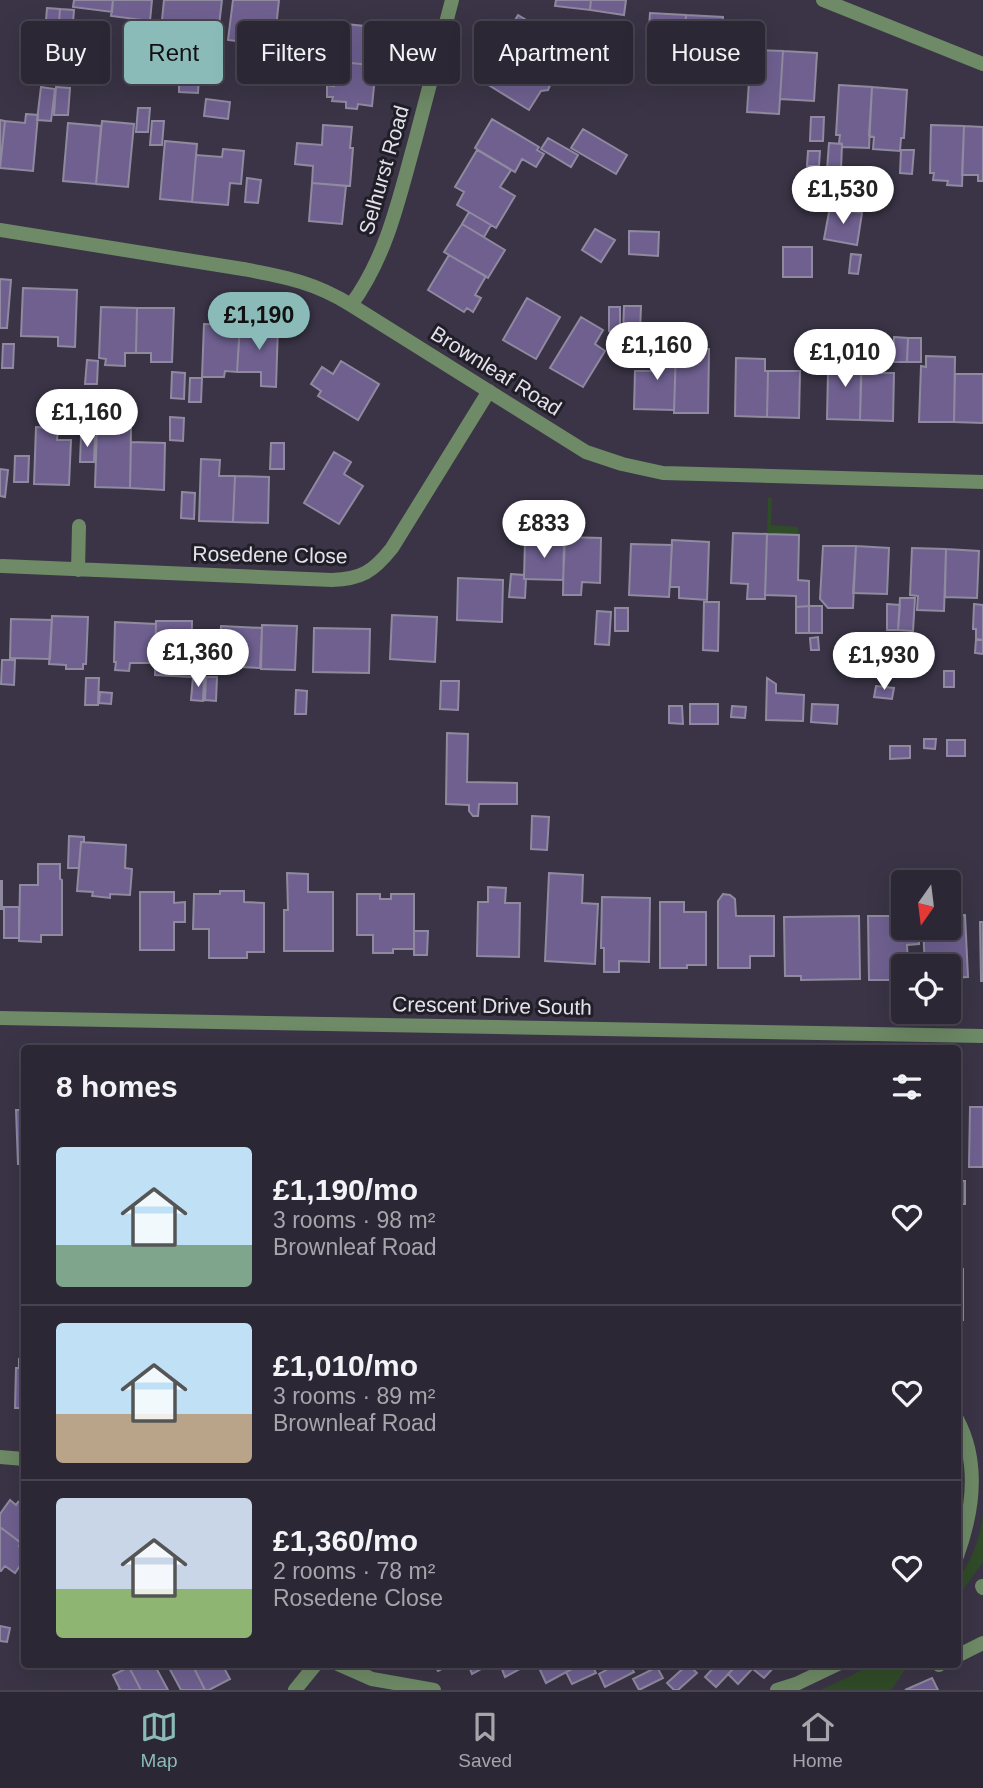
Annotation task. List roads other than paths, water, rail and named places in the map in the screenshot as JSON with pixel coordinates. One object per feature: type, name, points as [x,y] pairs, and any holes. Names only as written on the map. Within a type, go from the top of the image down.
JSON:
[{"type":"street","name":"Selhurst Road","points":[[351,305],[362,290],[385,245],[452,0]]},
{"type":"street","points":[[823,0],[983,64]]},
{"type":"street","name":"Brownleaf Road","points":[[0,230],[281,276],[318,287],[586,452],[622,464],[663,473],[983,482]]},
{"type":"street","name":"Rosedene Close","points":[[2,566],[331,580],[355,578],[375,566],[392,548],[489,391]]},
{"type":"street","points":[[78,570],[79,526]]},
{"type":"street","name":"Crescent Drive South","points":[[0,1018],[983,1036]]},
{"type":"street","points":[[961,1429],[969,1450],[972,1487],[967,1524],[961,1543]]},
{"type":"street","points":[[0,1457],[21,1458]]},
{"type":"street","points":[[961,1654],[983,1643]]},
{"type":"street","points":[[296,1690],[313,1668]]},
{"type":"street","points":[[347,1668],[372,1679],[435,1690]]},
{"type":"street","points":[[777,1690],[830,1668]]}]
